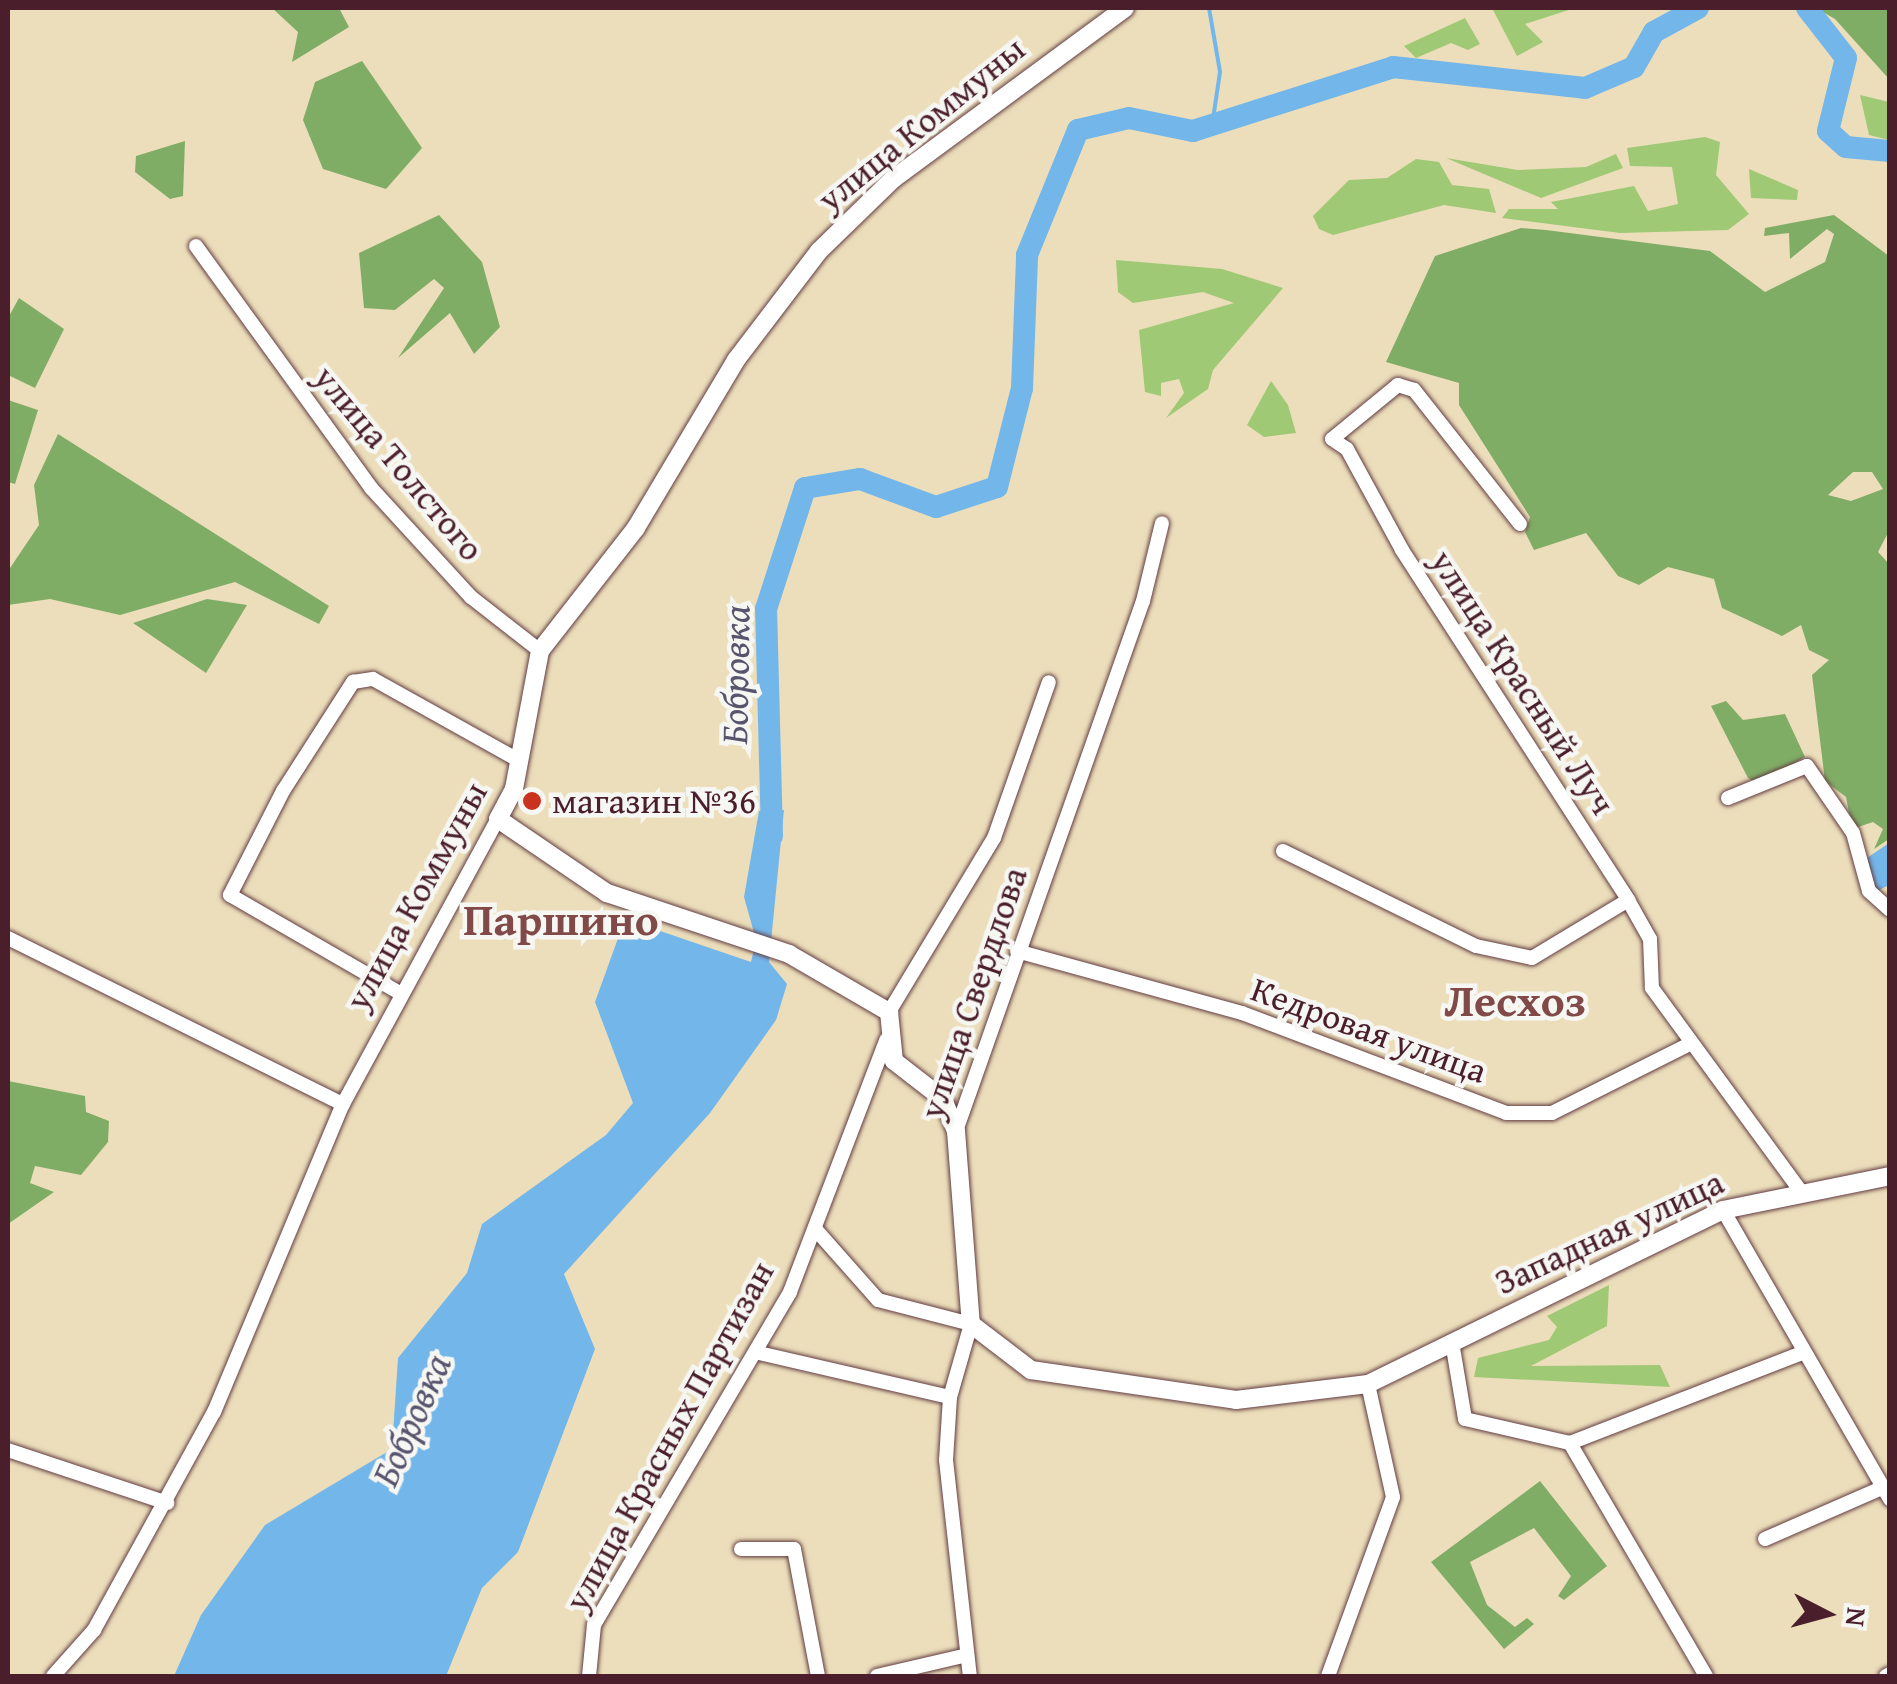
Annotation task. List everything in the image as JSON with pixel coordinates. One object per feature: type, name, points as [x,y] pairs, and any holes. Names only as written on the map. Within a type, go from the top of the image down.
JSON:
[{"type":"street","name":"улица Коммуны","points":[[54,1676],[94,1630],[167,1502],[343,1104],[398,992],[498,820],[518,760],[540,651],[636,528],[736,360],[819,250],[894,179],[1125,8]]},
{"type":"street","name":"улица Толстого","points":[[196,246],[371,488],[471,597],[540,651]]},
{"type":"street","name":"улица Красный Луч","points":[[1520,524],[1414,390],[1398,385],[1332,439],[1347,449],[1402,550],[1628,900],[1650,939],[1652,988],[1800,1190]]},
{"type":"street","name":"улица Свердлова","points":[[970,1676],[963,1656],[949,1514],[950,1397],[971,1324],[956,1131],[1143,601],[1162,523]]},
{"type":"street","points":[[398,992],[230,895],[282,792],[353,682],[373,678],[518,760]]},
{"type":"street","name":"улица Красных Партизан","points":[[589,1676],[594,1624],[759,1353],[817,1231],[886,1040],[888,1012],[994,838],[1049,682]]},
{"type":"street","points":[[1728,798],[1807,766],[1852,833],[1868,891],[1890,910]]},
{"type":"street","points":[[498,820],[607,893],[789,954],[888,1012]]},
{"type":"street","points":[[1283,851],[1476,946],[1532,958],[1628,900]]},
{"type":"street","points":[[8,938],[343,1104]]},
{"type":"street","name":"Кедровая улица","points":[[1017,951],[1242,1013],[1506,1113],[1552,1113],[1690,1044]]},
{"type":"street","points":[[886,1040],[894,1062],[943,1099],[956,1131]]},
{"type":"street","name":"Западная улица","points":[[971,1324],[1031,1370],[1129,1388],[1253,1400],[1368,1384],[1724,1210],[1800,1190],[1890,1176]]},
{"type":"street","points":[[1724,1210],[1800,1354],[1886,1493],[1765,1540]]},
{"type":"street","points":[[817,1231],[878,1300],[971,1324]]},
{"type":"street","points":[[1452,1342],[1464,1420],[1570,1442],[1800,1354]]},
{"type":"street","points":[[759,1353],[950,1397]]},
{"type":"street","points":[[1328,1676],[1393,1498],[1368,1384]]},
{"type":"street","points":[[1570,1442],[1706,1676]]},
{"type":"street","points":[[8,1450],[167,1502]]},
{"type":"street","points":[[740,1550],[794,1549],[818,1676]]},
{"type":"street","points":[[878,1676],[963,1656]]},
{"type":"green space","points":[[272,8],[339,8],[349,27],[292,62],[298,32]]},
{"type":"green space","points":[[1492,8],[1575,8],[1525,24],[1543,42],[1517,56]]},
{"type":"green space","points":[[1816,8],[1889,8],[1889,79],[1835,19]]},
{"type":"green space","points":[[1465,18],[1480,44],[1468,50],[1451,43],[1416,58],[1404,46]]},
{"type":"green space","points":[[362,61],[422,148],[386,189],[323,169],[303,120],[315,82]]},
{"type":"green space","points":[[1860,95],[1889,102],[1889,140],[1869,135]]},
{"type":"green space","points":[[1705,137],[1720,142],[1716,175],[1749,214],[1728,230],[1620,233],[1502,218],[1509,209],[1558,209],[1551,202],[1634,186],[1648,211],[1678,204],[1672,167],[1630,166],[1627,148]]},
{"type":"green space","points":[[185,141],[183,196],[170,199],[135,172],[136,156]]},
{"type":"green space","points":[[1616,154],[1623,168],[1541,198],[1446,158],[1518,170],[1586,167]]},
{"type":"green space","points":[[1416,159],[1439,162],[1452,185],[1489,189],[1496,213],[1444,205],[1333,235],[1319,229],[1313,216],[1349,180],[1387,178]]},
{"type":"green space","points":[[1749,169],[1798,190],[1797,200],[1751,198]]},
{"type":"green space","points":[[439,215],[482,262],[500,327],[474,354],[450,313],[398,358],[444,288],[434,279],[395,310],[364,308],[359,253]]},
{"type":"green space","points":[[1834,215],[1889,256],[1890,529],[1878,552],[1890,565],[1889,839],[1874,849],[1883,829],[1873,822],[1852,829],[1846,797],[1825,781],[1812,675],[1829,660],[1809,650],[1801,625],[1782,636],[1722,608],[1714,579],[1668,567],[1639,585],[1618,576],[1586,533],[1534,550],[1525,532],[1530,517],[1459,405],[1459,383],[1386,362],[1435,256],[1521,228],[1546,230],[1710,251],[1765,292],[1825,262],[1834,234],[1827,229],[1790,259],[1789,233],[1764,236],[1765,228]],"holes":[[[1853,472],[1872,472],[1883,489],[1851,501],[1828,495]]]},
{"type":"green space","points":[[1116,260],[1222,269],[1283,288],[1213,370],[1208,389],[1166,418],[1184,393],[1179,379],[1161,383],[1161,396],[1145,392],[1139,330],[1234,303],[1203,292],[1133,303],[1118,292]]},
{"type":"green space","points":[[19,298],[64,329],[35,388],[8,375],[8,318]]},
{"type":"green space","points":[[1271,381],[1288,405],[1296,433],[1264,437],[1247,425]]},
{"type":"green space","points":[[8,400],[38,410],[15,484],[8,482]]},
{"type":"green space","points":[[58,434],[329,606],[319,624],[235,582],[120,615],[50,599],[8,605],[8,571],[39,525],[34,485]]},
{"type":"green space","points":[[207,599],[247,605],[206,673],[133,623]]},
{"type":"green space","points":[[1726,701],[1743,720],[1785,714],[1805,757],[1758,784],[1748,778],[1711,706]]},
{"type":"green space","points":[[8,1081],[85,1096],[86,1112],[109,1121],[108,1142],[81,1175],[35,1166],[30,1183],[54,1192],[8,1224]]},
{"type":"green space","points":[[1609,1285],[1607,1326],[1531,1366],[1660,1365],[1670,1387],[1474,1377],[1478,1358],[1549,1340],[1557,1327],[1547,1316]]},
{"type":"green space","points":[[1540,1481],[1607,1566],[1564,1600],[1558,1596],[1571,1576],[1534,1528],[1470,1562],[1487,1605],[1515,1627],[1527,1618],[1534,1624],[1504,1649],[1431,1562]]},
{"type":"water","points":[[784,810],[769,962],[787,984],[776,1020],[710,1113],[564,1274],[595,1349],[518,1552],[482,1588],[446,1676],[174,1676],[201,1615],[265,1525],[392,1449],[398,1358],[467,1273],[482,1224],[606,1135],[633,1103],[595,1002],[625,919],[751,962],[756,940],[744,897],[759,811]]},
{"type":"water","points":[[1889,843],[1889,885],[1877,891],[1867,858]]},
{"type":"waterway","points":[[1209,8],[1220,72],[1212,126]]},
{"type":"waterway","name":"Бобровка","points":[[772,836],[766,609],[805,488],[860,479],[936,507],[997,487],[1022,388],[1027,255],[1078,130],[1129,118],[1193,131],[1393,67],[1585,88],[1634,67],[1654,32],[1698,8]]},
{"type":"waterway","name":"Бобровка","points":[[1807,8],[1846,58],[1828,131],[1846,147],[1890,151]]},
{"type":"place","name":"магазин №36","points":[[532,801]]},
{"type":"district","name":"Паршино","points":[[561,919]]},
{"type":"district","name":"Лесхоз","points":[[1515,1000]]}]
